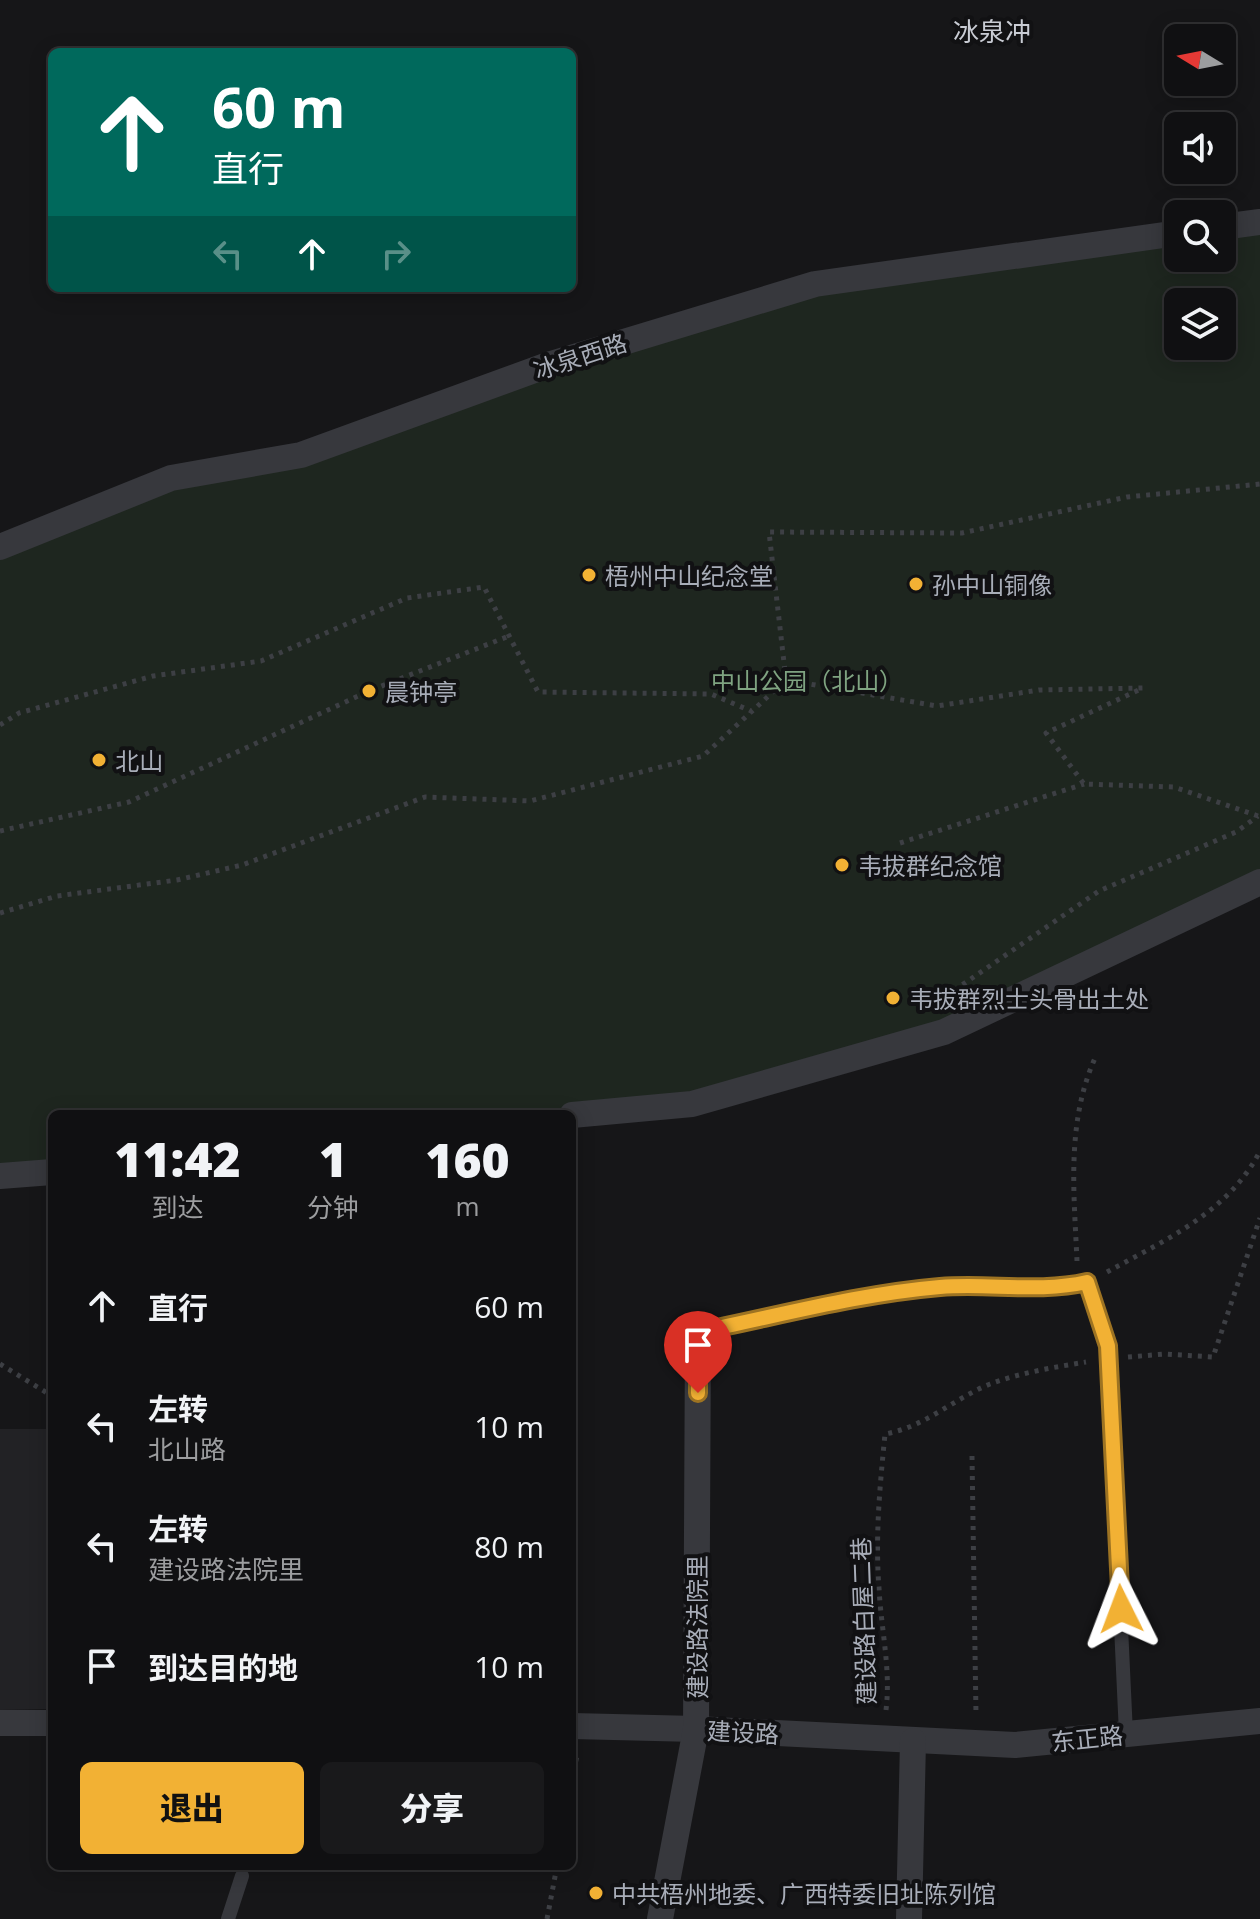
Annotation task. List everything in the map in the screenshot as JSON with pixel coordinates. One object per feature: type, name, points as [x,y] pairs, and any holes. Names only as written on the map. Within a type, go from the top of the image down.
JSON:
[{"type":"street","points":[[1236,225],[1260,222]]},
{"type":"street","name":"冰泉西路","points":[[0,547],[171,478],[301,455],[548,365],[815,284],[1164,235]]},
{"type":"street","points":[[576,1115],[692,1104],[944,1032],[1260,882]]},
{"type":"street","points":[[0,1176],[48,1172]]},
{"type":"street","name":"建设路法院里","points":[[660,1919],[696,1729],[698,1332]]},
{"type":"street","name":"东正路","points":[[913,1741],[1015,1745],[1260,1721]]},
{"type":"street","points":[[0,1723],[48,1723]]},
{"type":"street","name":"建设路","points":[[576,1726],[696,1729],[913,1741]]},
{"type":"street","points":[[909,1919],[913,1741]]},
{"type":"lane","points":[[698,1332],[870,1295],[944,1287],[1032,1288],[1087,1282],[1108,1346],[1126,1734]]},
{"type":"lane","points":[[228,1919],[242,1876]]},
{"type":"path","points":[[786,680],[769,532],[962,533],[1127,497],[1260,484]]},
{"type":"path","points":[[0,725],[19,713],[153,676],[261,661],[407,598],[484,587],[538,692],[711,694],[751,711]]},
{"type":"path","points":[[0,831],[129,802],[369,691],[509,636]]},
{"type":"path","points":[[0,913],[57,896],[177,880],[242,865],[425,797],[530,801],[703,756],[786,680]]},
{"type":"path","points":[[786,680],[937,706],[1039,690],[1143,688],[1046,733],[1084,784]]},
{"type":"path","points":[[900,843],[1084,784],[1174,787],[1259,815]]},
{"type":"path","points":[[937,1002],[1099,891],[1236,832],[1259,815]]},
{"type":"path","points":[[1096,1056],[1078,1109],[1074,1142],[1077,1263],[1087,1282],[1164,1241],[1215,1209],[1249,1172],[1260,1151]]},
{"type":"path","points":[[1213,1357],[1260,1218]]},
{"type":"path","points":[[0,1364],[48,1394]]},
{"type":"path","name":"建设路白屋二巷","points":[[883,1739],[888,1699],[887,1658],[879,1591],[878,1502],[885,1434],[924,1422],[992,1383]]},
{"type":"path","points":[[972,1456],[977,1744]]},
{"type":"path","points":[[547,1919],[556,1870]]},
{"type":"shaded area","points":[[0,1429],[48,1429],[48,1709],[0,1710]]},
{"type":"green space","name":"中山公园（北山）","points":[[1260,222],[1260,882],[944,1032],[692,1104],[576,1114],[576,1110],[48,1110],[48,1173],[0,1176],[0,547],[171,478],[301,455],[815,284],[1164,235],[1164,272],[1236,272],[1236,225]]},
{"type":"place","name":"梧州中山纪念堂","points":[[589,575]]},
{"type":"place","name":"孙中山铜像","points":[[916,584]]},
{"type":"place","name":"晨钟亭","points":[[369,691]]},
{"type":"place","name":"北山","points":[[99,760]]},
{"type":"place","name":"韦拔群纪念馆","points":[[842,865]]},
{"type":"place","name":"韦拔群烈士头骨出土处","points":[[893,998]]},
{"type":"place","name":"中共梧州地委、广西特委旧址陈列馆","points":[[596,1893]]},
{"type":"district","name":"冰泉冲","points":[[992,31]]},
{"type":"route","points":[[698,1393],[698,1332],[870,1295],[944,1287],[1032,1288],[1087,1282],[1108,1346],[1121,1609]]}]
